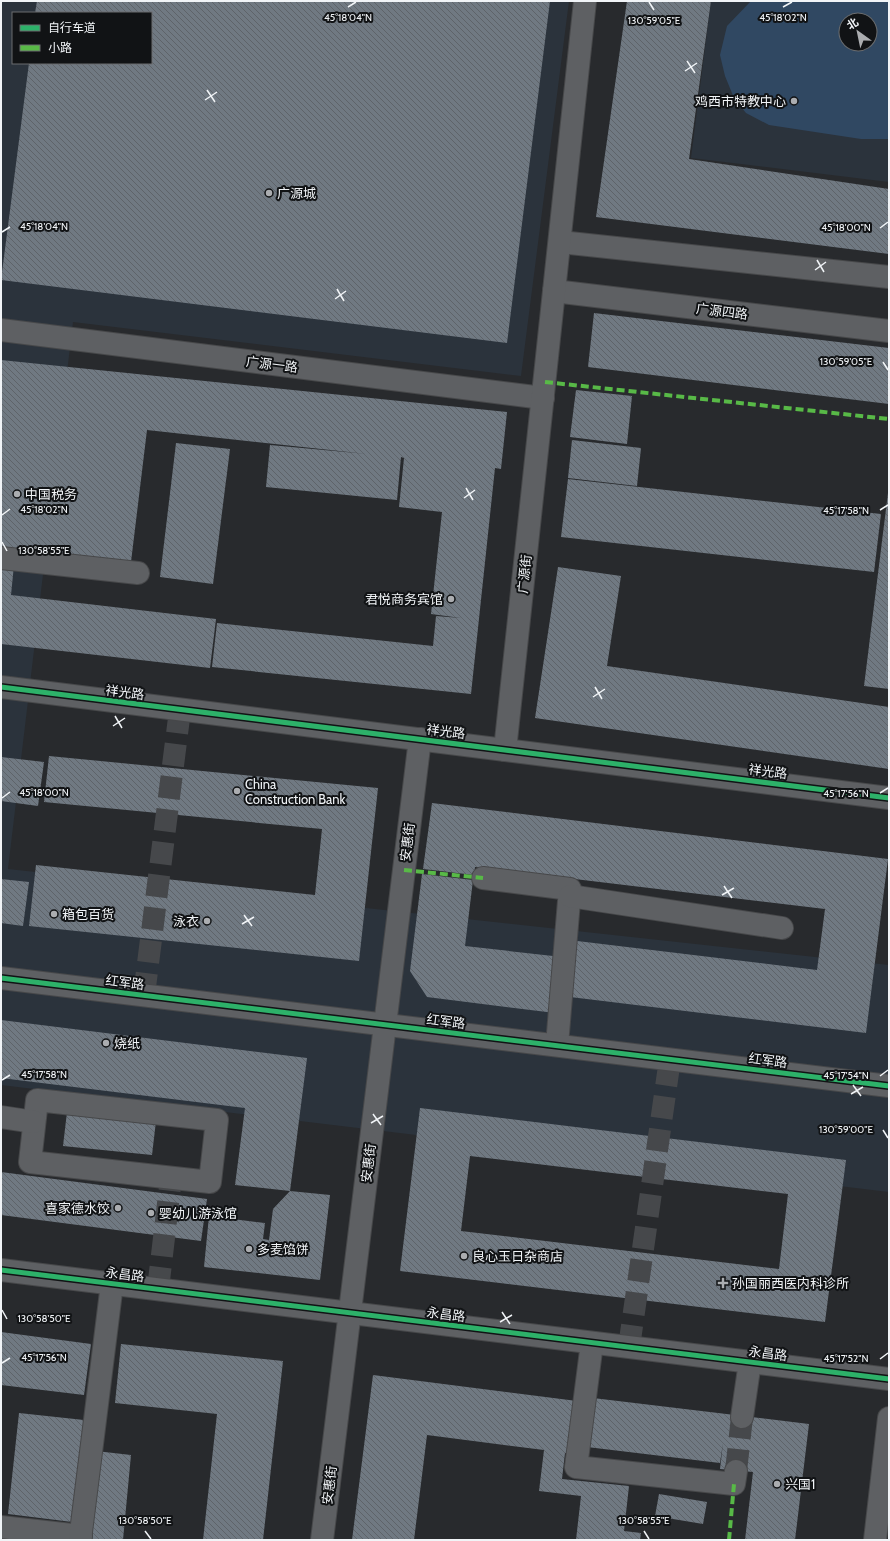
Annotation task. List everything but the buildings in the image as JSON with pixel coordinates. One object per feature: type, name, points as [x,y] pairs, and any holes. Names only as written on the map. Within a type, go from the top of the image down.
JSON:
[{"type":"street","name":"广源街","points":[[505,750],[585,1]]},
{"type":"street","points":[[560,242],[889,277]]},
{"type":"street","name":"广源四路","points":[[554,291],[889,331]]},
{"type":"street","name":"广源一路","points":[[1,330],[543,398]]},
{"type":"street","points":[[1,558],[138,573]]},
{"type":"street","name":"祥光路","points":[[1,687],[889,798]]},
{"type":"street","name":"安惠街","points":[[322,1540],[420,739]]},
{"type":"street","points":[[483,878],[570,889],[557,1045]]},
{"type":"street","points":[[570,896],[782,928]]},
{"type":"street","name":"红军路","points":[[1,978],[889,1086]]},
{"type":"street","points":[[37,1100],[217,1120],[210,1182],[30,1162],[34,1122],[37,1100]]},
{"type":"street","points":[[1,1117],[34,1122]]},
{"type":"street","name":"永昌路","points":[[1,1270],[889,1379]]},
{"type":"street","points":[[1,1527],[81,1538],[112,1284]]},
{"type":"street","points":[[592,1343],[576,1467],[734,1484],[736,1471]]},
{"type":"street","points":[[742,1417],[750,1362]]},
{"type":"street","points":[[875,1540],[889,1418]]},
{"type":"shaded area","points":[[1,1],[569,1],[521,376],[73,322],[8,869],[889,965],[889,1192],[1,1085]]},
{"type":"shaded area","name":"鸡西市特教中心","points":[[711,1],[889,1],[889,182],[691,158]]},
{"type":"shaded area","name":"鸡西市特教中心","points":[[751,1],[889,1],[889,139],[861,139],[769,125],[746,113],[734,98],[725,76],[720,55],[727,26]]},
{"type":"tunnel","points":[[144,995],[180,710]]},
{"type":"tunnel","points":[[629,1347],[670,1059]]},
{"type":"tunnel","points":[[158,1289],[171,1178]]},
{"type":"tunnel","points":[[736,1471],[742,1417]]},
{"type":"marked path","points":[[545,382],[889,419]]},
{"type":"marked path","points":[[404,870],[483,878]]},
{"type":"marked path","points":[[729,1540],[734,1484]]},
{"type":"cycle path","points":[[1,687],[889,798]]},
{"type":"cycle path","points":[[1,978],[889,1086]]},
{"type":"cycle path","points":[[1,1270],[889,1379]]},
{"type":"place","name":"鸡西市特教中心","points":[[794,101]]},
{"type":"place","name":"广源城","points":[[269,193]]},
{"type":"place","name":"中国税务","points":[[17,494]]},
{"type":"place","name":"君悦商务宾馆","points":[[451,599]]},
{"type":"place","name":"China Construction Bank","points":[[237,791]]},
{"type":"place","name":"箱包百货","points":[[54,914]]},
{"type":"place","name":"泳衣","points":[[207,921]]},
{"type":"place","name":"烧纸","points":[[106,1043]]},
{"type":"place","name":"喜家德水饺","points":[[118,1208]]},
{"type":"place","name":"婴幼儿游泳馆","points":[[151,1213]]},
{"type":"place","name":"多麦馅饼","points":[[249,1249]]},
{"type":"place","name":"良心玉日杂商店","points":[[464,1256]]},
{"type":"place","name":"孙国丽西医内科诊所","points":[[723,1283]]},
{"type":"place","name":"兴国1","points":[[777,1484]]}]
